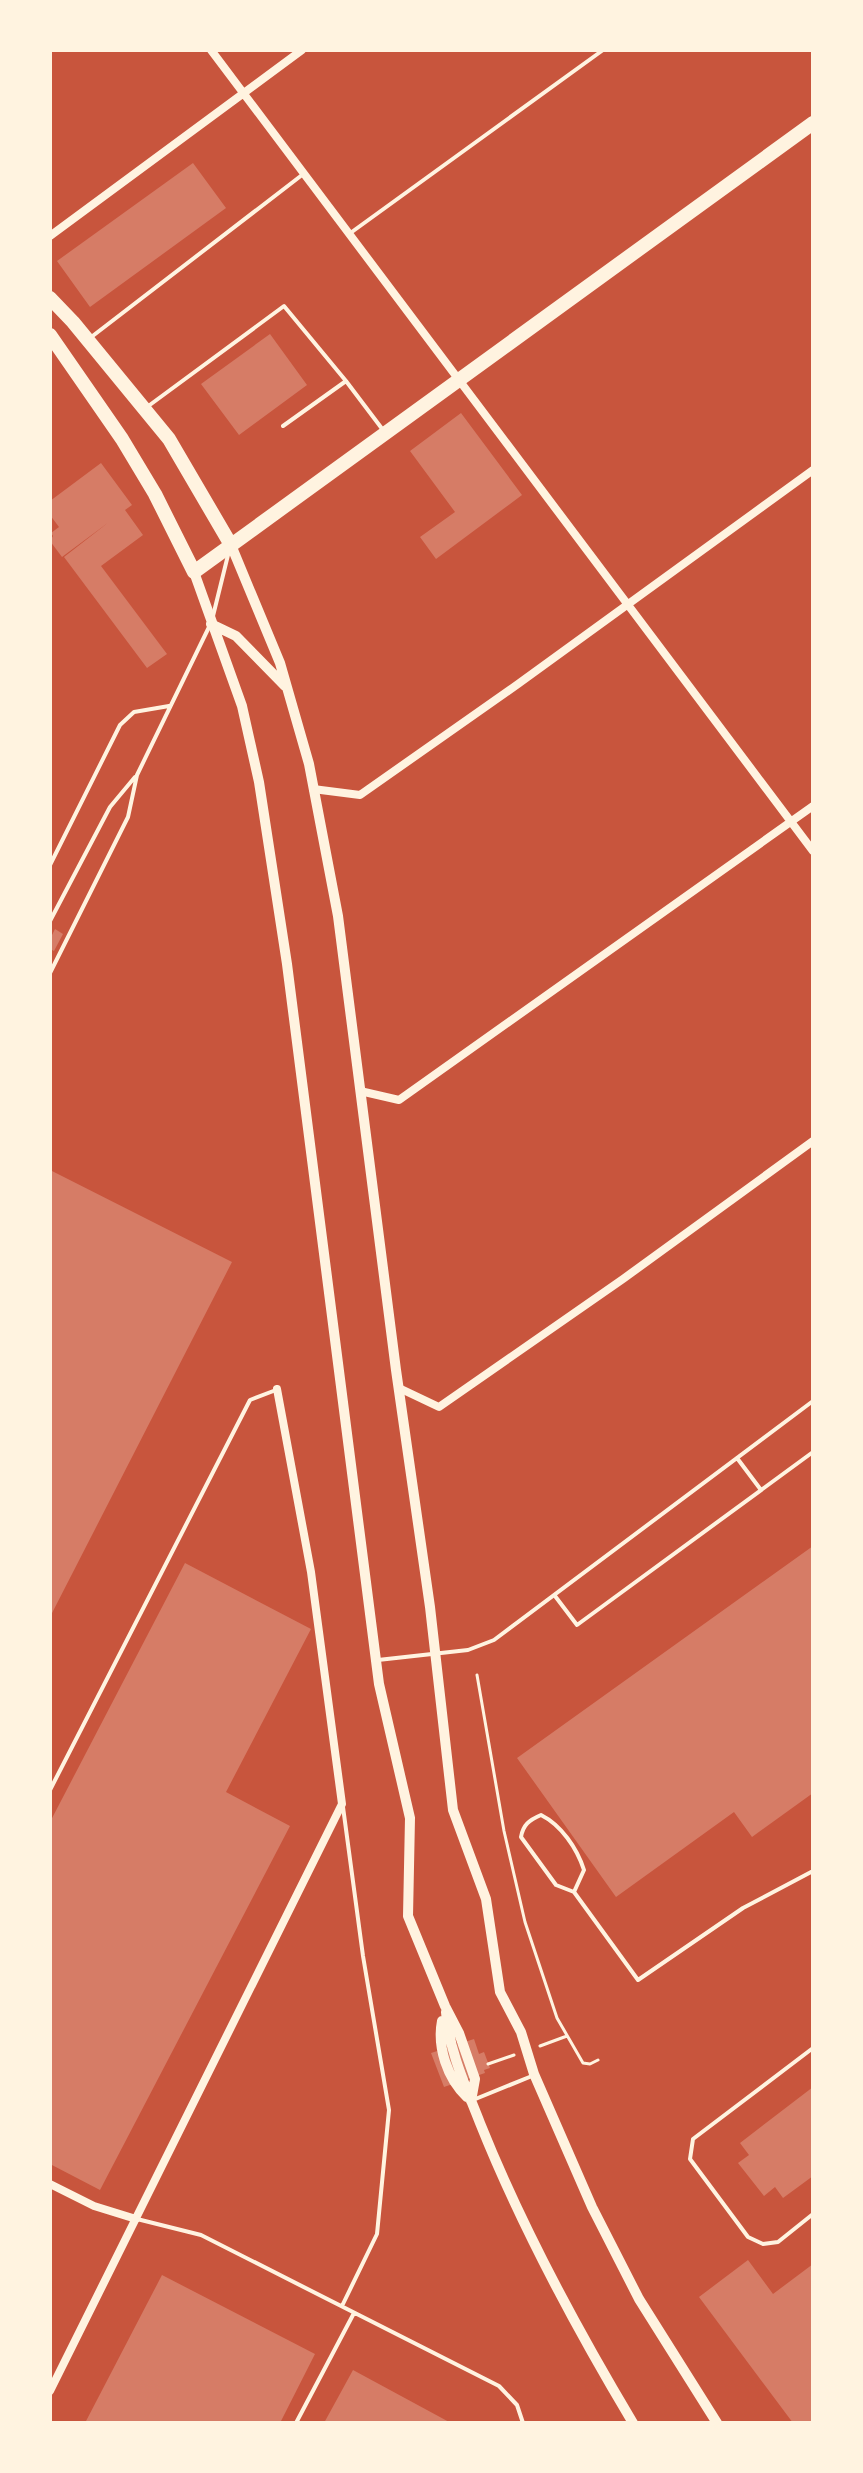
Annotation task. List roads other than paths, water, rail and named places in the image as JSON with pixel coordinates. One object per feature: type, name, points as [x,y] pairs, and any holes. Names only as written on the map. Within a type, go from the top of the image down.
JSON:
[{"type":"main road","points":[[50,335],[142,472],[194,572],[813,123]]},
{"type":"main road","points":[[50,298],[169,439],[231,545]]},
{"type":"street","points":[[211,50],[813,851]]},
{"type":"street","points":[[50,236],[302,50]]},
{"type":"street","points":[[313,789],[360,795],[629,605],[813,470]]},
{"type":"street","points":[[231,545],[280,663],[309,764],[338,916],[439,1678],[453,1810],[486,1899],[500,1992],[521,2032],[534,2074],[592,2207],[639,2299],[717,2423]]},
{"type":"street","points":[[194,572],[242,706],[259,782],[287,964],[379,1684],[410,1818],[408,1916],[445,2006],[448,2036],[508,2193],[579,2333],[633,2423]]},
{"type":"street","points":[[211,624],[236,636],[287,688]]},
{"type":"street","points":[[360,1091],[399,1100],[813,806]]},
{"type":"street","points":[[399,1388],[439,1407],[813,1141]]},
{"type":"street","points":[[50,2391],[342,1804],[311,1572],[277,1389]]},
{"type":"street","points":[[50,2184],[94,2206],[136,2219]]},
{"type":"lane","points":[[349,234],[603,50]]},
{"type":"lane","points":[[88,340],[304,173]]},
{"type":"lane","points":[[145,409],[284,306],[386,433]]},
{"type":"lane","points":[[283,426],[346,381]]},
{"type":"lane","points":[[50,973],[128,817],[137,775],[211,624],[231,545]]},
{"type":"lane","points":[[50,865],[120,725],[134,712],[169,706]]},
{"type":"lane","points":[[50,921],[110,807],[137,775]]},
{"type":"lane","points":[[50,1790],[250,1400],[277,1389]]},
{"type":"lane","points":[[376,1660],[468,1650],[494,1640],[813,1401]]},
{"type":"lane","points":[[554,1595],[577,1625],[813,1452]]},
{"type":"lane","points":[[737,1458],[761,1490]]},
{"type":"lane","points":[[342,1804],[389,2110],[377,2234],[342,2306]]},
{"type":"lane","points":[[574,1892],[584,1870],[580,1856],[554,1821],[541,1815],[531,1819],[523,1827],[521,1837],[556,1885],[574,1892],[638,1980],[743,1908],[813,1871]]},
{"type":"lane","points":[[813,2048],[693,2139],[690,2159],[748,2237],[763,2244],[778,2242],[813,2214]]},
{"type":"lane","points":[[471,2101],[534,2074]]},
{"type":"lane","points":[[136,2219],[201,2235],[499,2386],[517,2405],[523,2423]]},
{"type":"lane","points":[[296,2423],[354,2313]]}]
